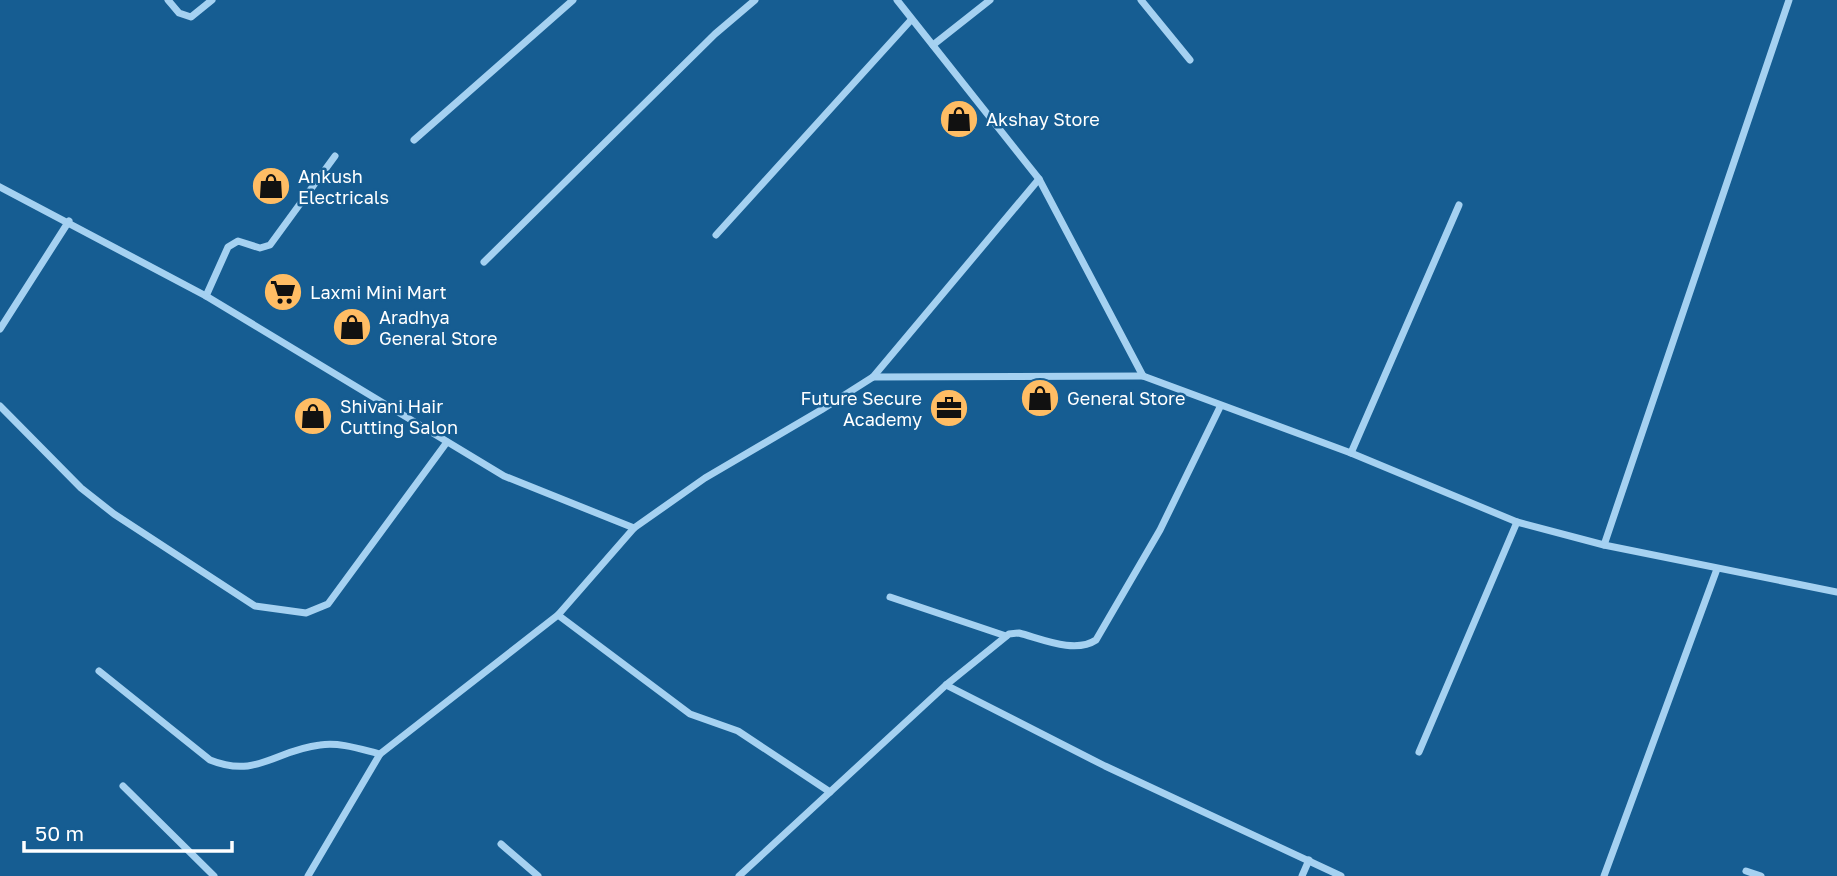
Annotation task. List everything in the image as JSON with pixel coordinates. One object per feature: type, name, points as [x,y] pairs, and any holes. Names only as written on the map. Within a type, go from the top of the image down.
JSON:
[{"type":"street","points":[[168,0],[179,13],[191,17],[212,0]]},
{"type":"street","points":[[414,141],[573,0]]},
{"type":"street","points":[[484,262],[715,34],[755,0]]},
{"type":"street","points":[[897,0],[1039,179],[1143,376]]},
{"type":"street","points":[[933,46],[990,0]]},
{"type":"street","points":[[1141,0],[1190,60]]},
{"type":"street","points":[[1604,545],[1789,0]]},
{"type":"street","points":[[716,235],[911,20]]},
{"type":"street","points":[[206,296],[228,247],[238,241],[260,248],[270,245],[335,156]]},
{"type":"street","points":[[308,876],[380,754],[558,615],[634,528],[705,478],[821,411],[873,377],[1039,179]]},
{"type":"street","points":[[0,187],[69,221],[206,296],[504,476],[634,528]]},
{"type":"street","points":[[1351,453],[1460,205]]},
{"type":"street","points":[[0,329],[69,221]]},
{"type":"street","points":[[873,377],[1143,376],[1220,407],[1351,453],[1517,522],[1604,545],[1837,592]]},
{"type":"street","points":[[0,406],[81,488],[114,514],[255,606],[306,613],[328,604],[447,442]]},
{"type":"street","points":[[739,876],[946,685],[1006,636],[1019,633],[1077,647],[1087,646],[1096,640],[1160,530],[1220,407]]},
{"type":"street","points":[[1419,752],[1517,522]]},
{"type":"street","points":[[1604,876],[1717,569]]},
{"type":"street","points":[[890,597],[1006,636]]},
{"type":"street","points":[[558,615],[690,714],[738,731],[830,792]]},
{"type":"street","points":[[99,671],[210,760],[228,767],[246,769],[294,751],[330,744],[380,754]]},
{"type":"street","points":[[946,685],[1105,766],[1341,876]]},
{"type":"street","points":[[123,786],[214,876]]},
{"type":"street","points":[[501,844],[538,876]]},
{"type":"street","points":[[1303,876],[1309,860]]},
{"type":"street","points":[[1746,871],[1761,876]]},
{"type":"place","name":"Akshay Store","points":[[959,119]]},
{"type":"place","name":"Ankush Electricals","points":[[271,186]]},
{"type":"place","name":"Laxmi Mini Mart","points":[[283,292]]},
{"type":"place","name":"Aradhya General Store","points":[[352,327]]},
{"type":"place","name":"General Store","points":[[1040,398]]},
{"type":"place","name":"Future Secure Academy","points":[[949,408]]},
{"type":"place","name":"Shivani Hair Cutting Salon","points":[[313,416]]}]
